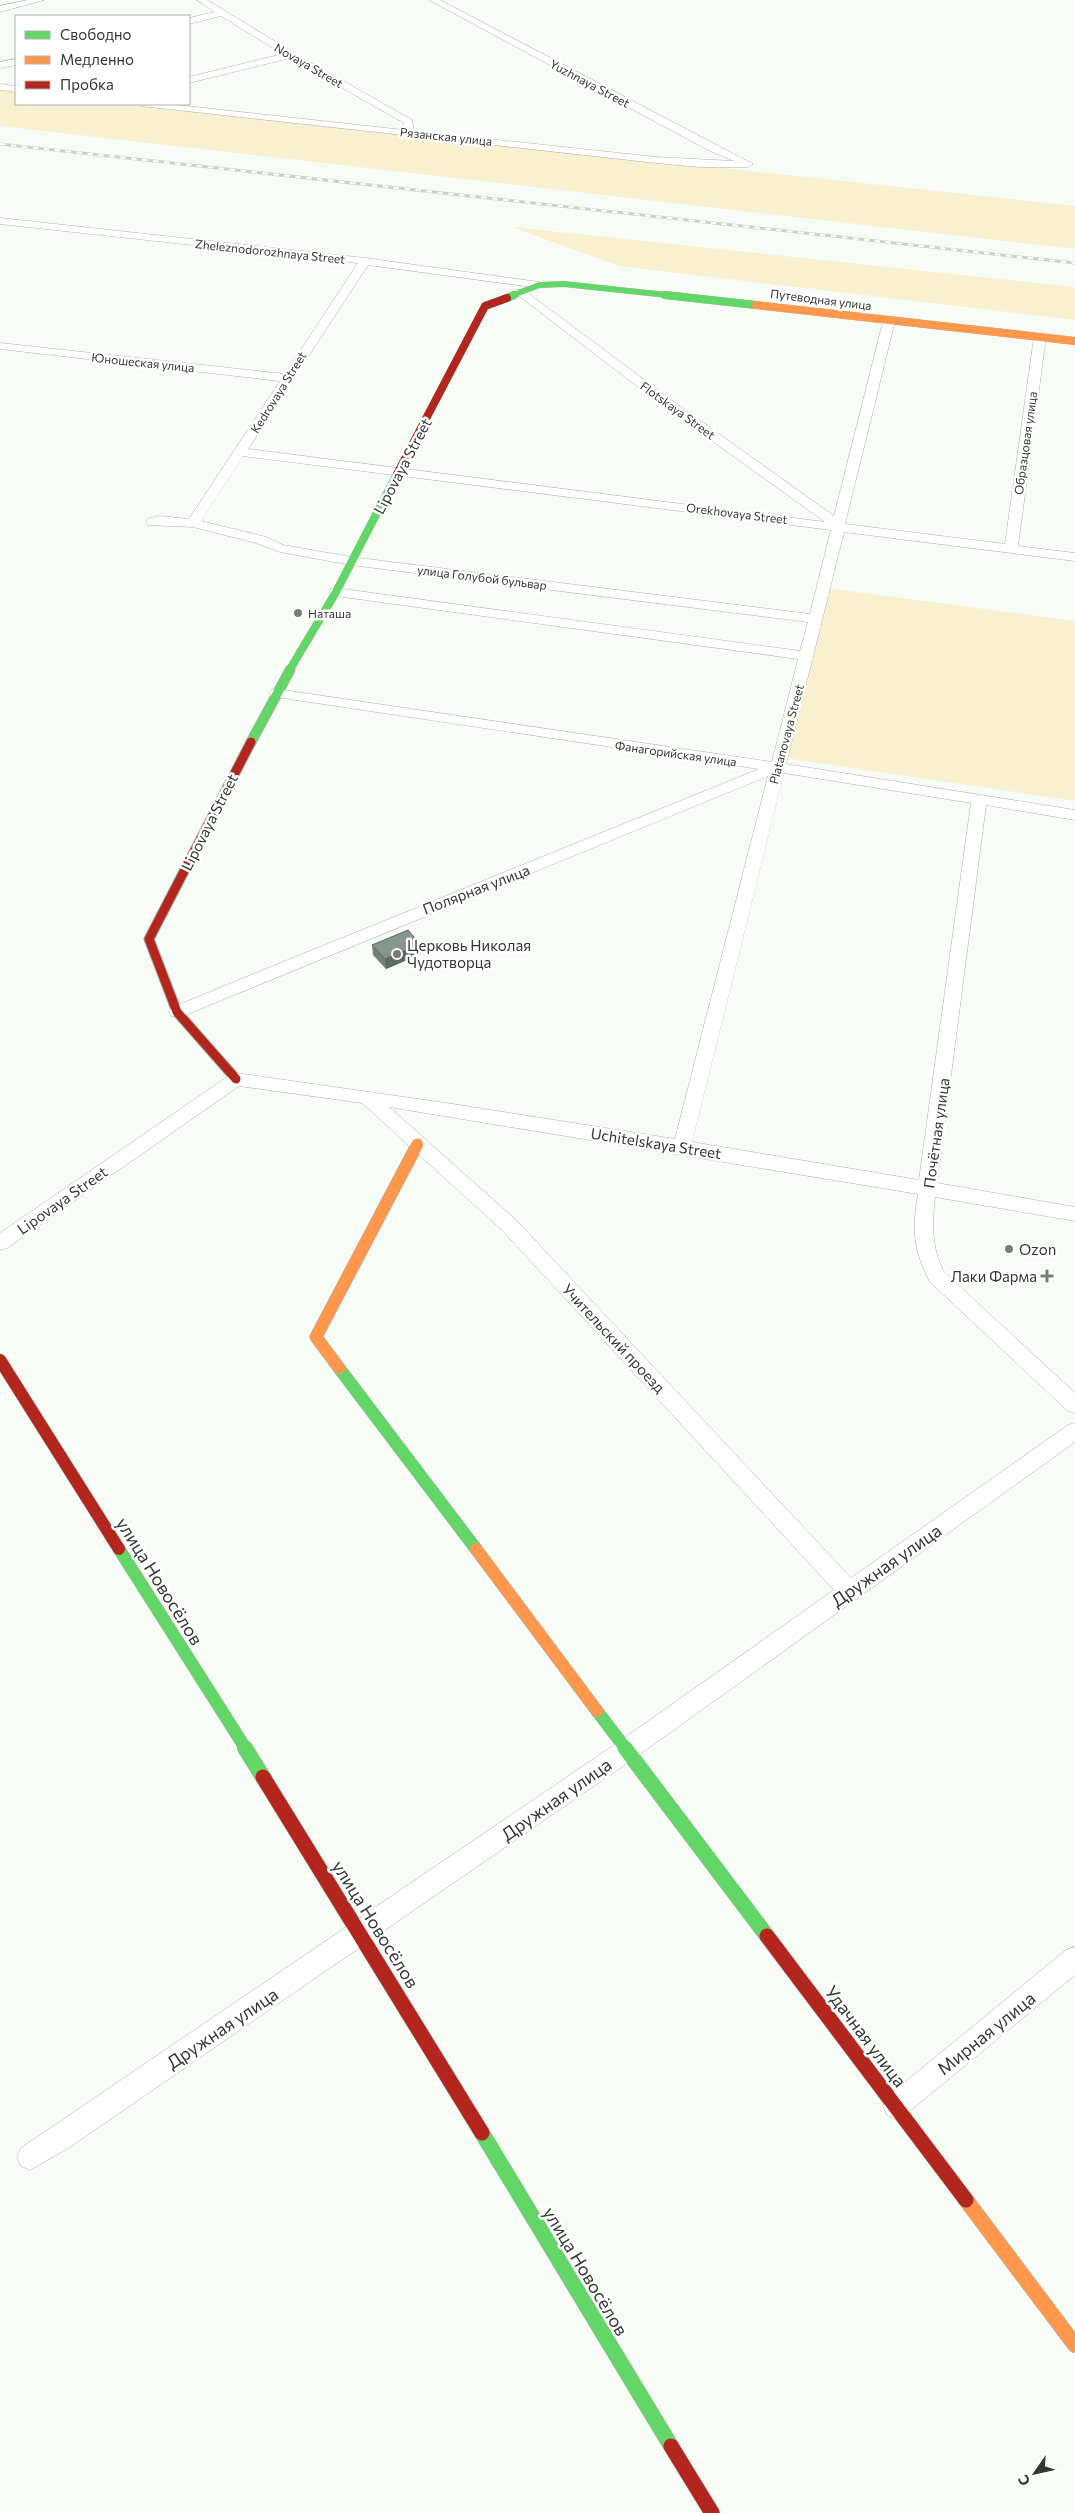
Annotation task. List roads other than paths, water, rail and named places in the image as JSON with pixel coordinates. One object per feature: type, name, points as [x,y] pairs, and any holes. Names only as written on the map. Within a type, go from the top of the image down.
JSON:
[{"type":"street","points":[[0,9],[40,0]]},
{"type":"street","name":"Novaya Street","points":[[201,0],[409,122],[409,132]]},
{"type":"street","name":"Yuzhnaya Street","points":[[433,0],[712,148],[748,164]]},
{"type":"street","points":[[190,21],[222,13]]},
{"type":"street","points":[[190,80],[291,54]]},
{"type":"street","points":[[0,65],[15,62]]},
{"type":"street","points":[[0,86],[15,89]]},
{"type":"street","name":"Рязанская улица","points":[[153,105],[674,162],[748,164]]},
{"type":"street","name":"Zheleznodorozhnaya Street","points":[[0,221],[365,261],[539,284]]},
{"type":"street","name":"Kedrovaya Street","points":[[193,523],[241,452],[286,378],[365,261]]},
{"type":"street","points":[[520,292],[539,284]]},
{"type":"street","name":"Путеводная улица","points":[[539,284],[564,284],[1075,341]]},
{"type":"street","name":"Lipovaya Street","points":[[0,1243],[236,1079],[177,1012],[149,939],[276,694],[336,592],[485,306],[520,292]]},
{"type":"street","name":"Flotskaya Street","points":[[520,292],[659,397],[840,525]]},
{"type":"street","name":"Platanovaya Street","points":[[682,1147],[776,767],[808,656],[815,620],[890,321]]},
{"type":"street","name":"Образцовая улица","points":[[1010,549],[1040,337]]},
{"type":"street","name":"Юношеская улица","points":[[0,346],[286,378]]},
{"type":"street","points":[[241,452],[398,472]]},
{"type":"street","name":"Orekhovaya Street","points":[[398,472],[840,525],[1075,557]]},
{"type":"street","name":"улица Голубой бульвар","points":[[152,522],[160,520],[193,523],[261,540],[280,548],[351,561],[815,620]]},
{"type":"street","points":[[336,592],[808,656]]},
{"type":"street","name":"Фанагорийская улица","points":[[276,694],[776,767],[1075,815]]},
{"type":"street","name":"Полярная улица","points":[[177,1012],[408,915],[476,890],[776,767]]},
{"type":"street","name":"Почётная улица","points":[[979,800],[923,1221],[926,1254],[937,1277],[1075,1405]]},
{"type":"street","name":"Uchitelskaya Street","points":[[236,1079],[367,1096],[1075,1214]]},
{"type":"street","name":"Учительский проезд","points":[[367,1096],[509,1225],[849,1591]]},
{"type":"street","name":"Удачная улица","points":[[418,1143],[316,1337],[1075,2345]]},
{"type":"street","name":"улица Новосёлов","points":[[0,1360],[361,1933],[712,2513]]},
{"type":"street","name":"Дружная улица","points":[[30,2157],[69,2133],[628,1749],[1075,1431]]},
{"type":"street","name":"Мирная улица","points":[[896,2106],[1075,1959]]},
{"type":"railway","points":[[0,144],[1075,263]]},
{"type":"place","name":"Наташа","points":[[298,613]]},
{"type":"place","name":"Церковь Николая Чудотворца","points":[[397,954]]},
{"type":"place","name":"Ozon","points":[[1009,1249]]},
{"type":"place","name":"Лаки Фарма","points":[[1047,1276]]}]
